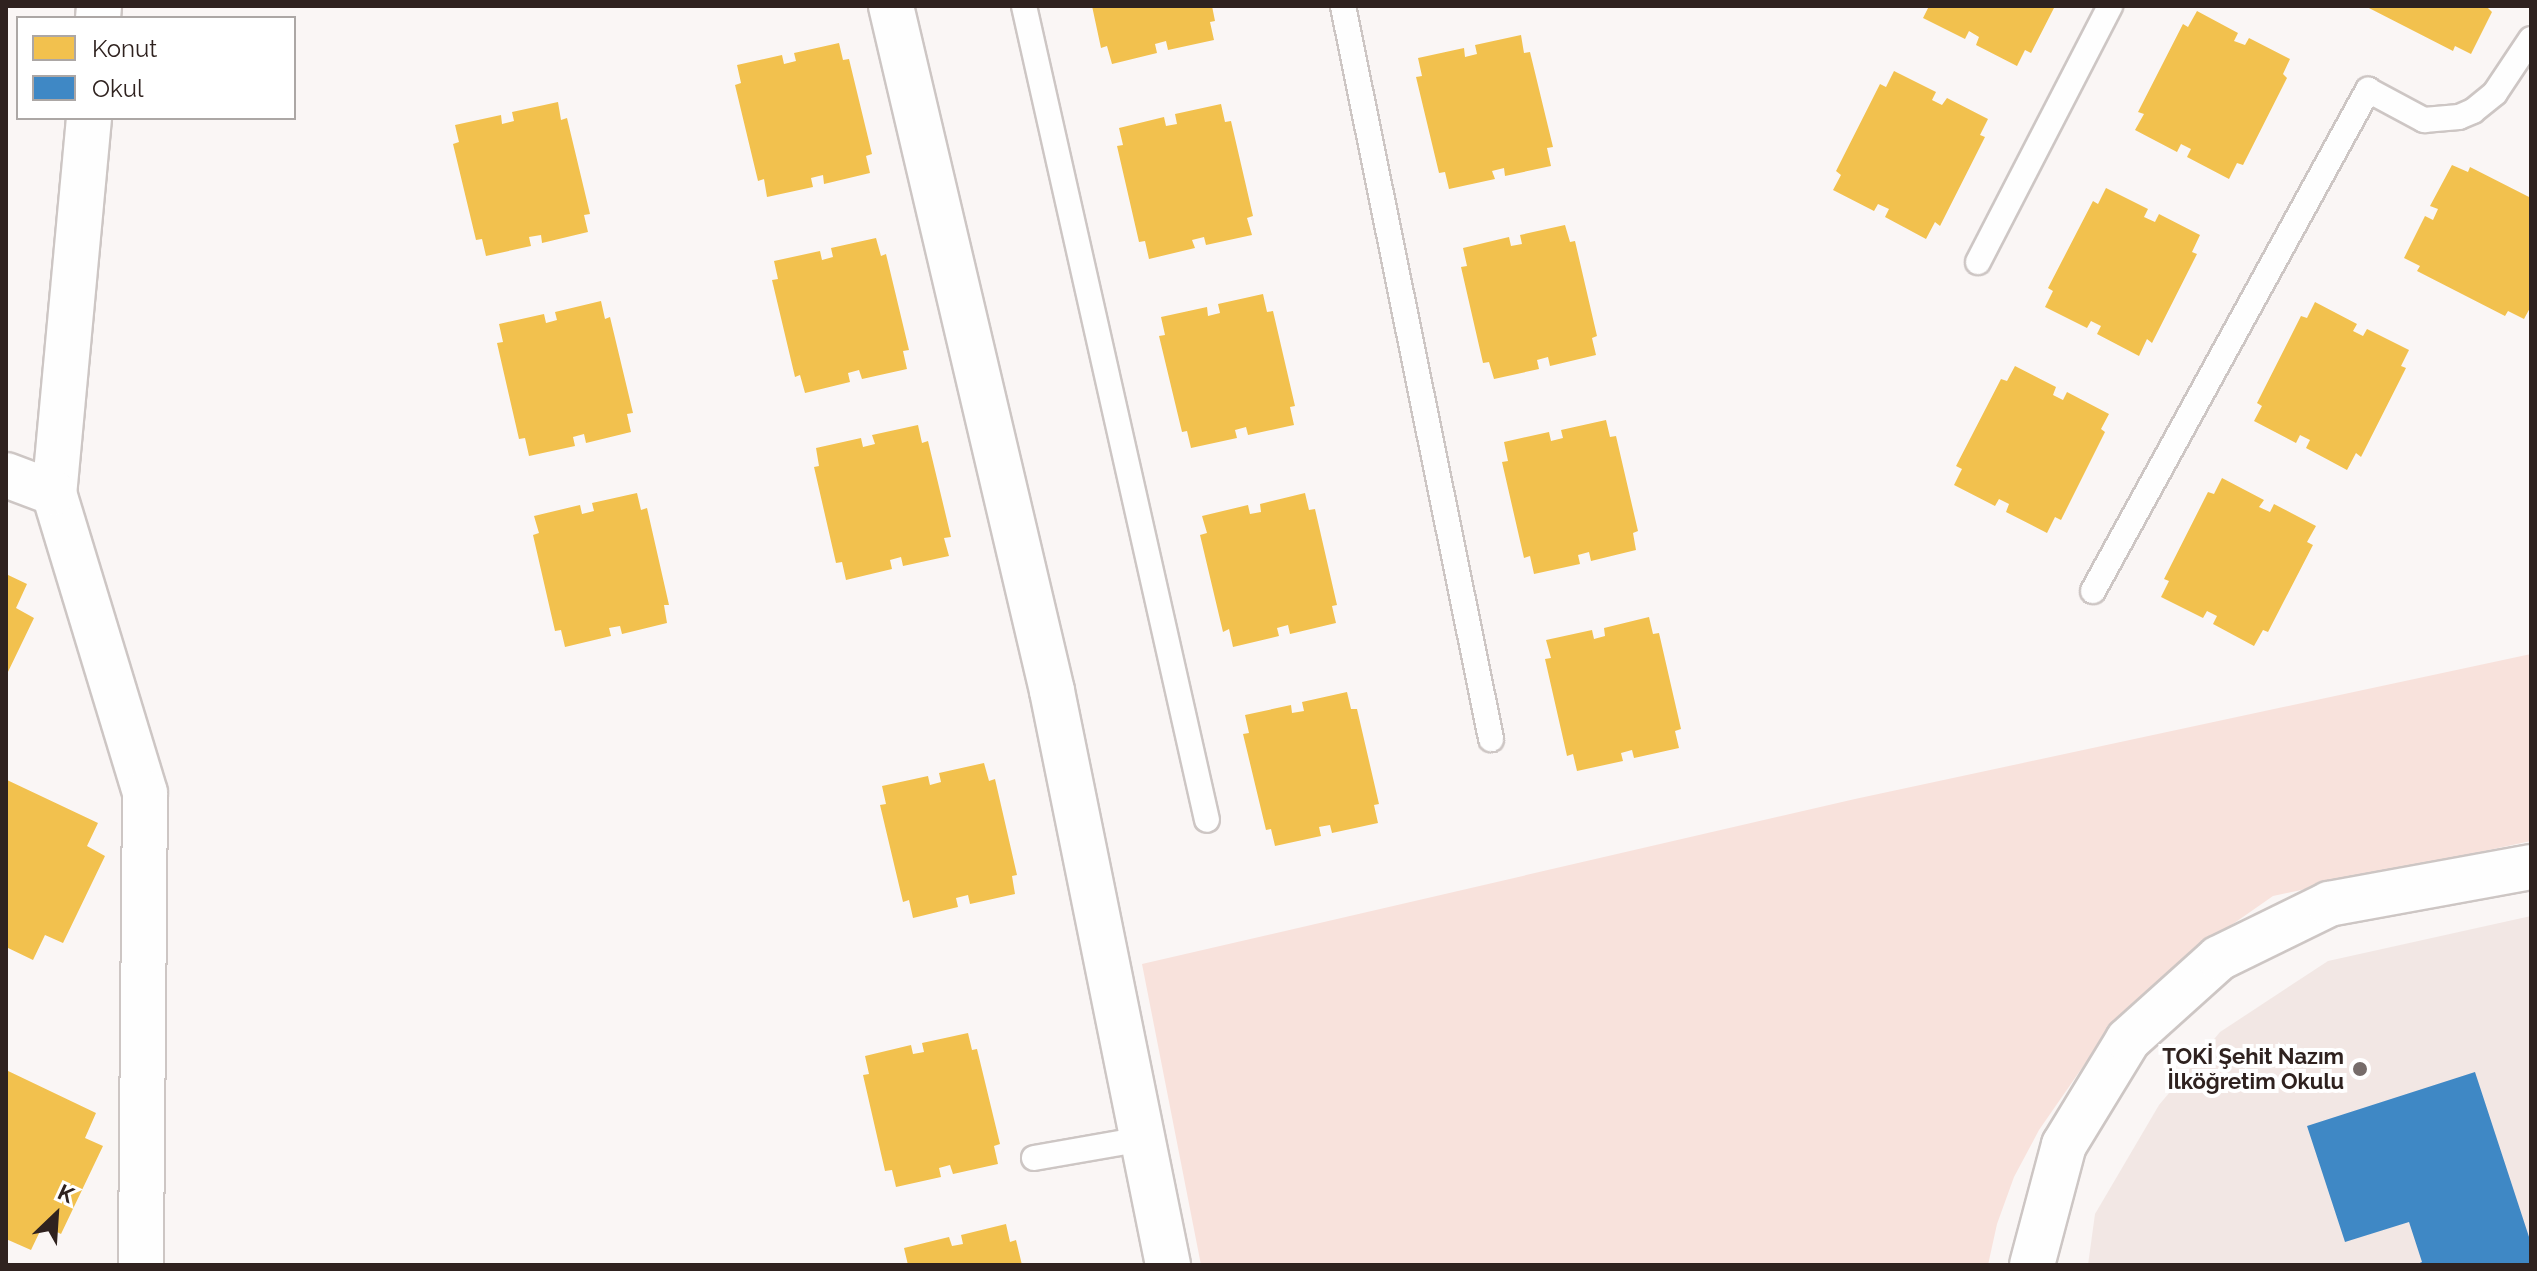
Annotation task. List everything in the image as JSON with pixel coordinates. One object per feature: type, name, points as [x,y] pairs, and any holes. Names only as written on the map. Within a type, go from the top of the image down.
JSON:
[{"type":"street","points":[[891,6],[1052,691],[1168,1265]]},
{"type":"street","points":[[89,120],[54,493],[145,793],[141,1265]]},
{"type":"street","points":[[6,475],[54,493]]},
{"type":"street","points":[[2032,1265],[2064,1145],[2128,1040],[2219,958],[2329,904],[2531,867]]},
{"type":"lane","points":[[1024,6],[1207,820]]},
{"type":"lane","points":[[1343,6],[1491,739]]},
{"type":"lane","points":[[1978,262],[2110,6]]},
{"type":"lane","points":[[2093,591],[2368,90],[2424,120],[2459,117],[2473,111],[2495,93],[2531,39]]},
{"type":"lane","points":[[1034,1158],[1143,1139]]},
{"type":"shaded area","points":[[2531,654],[2531,841],[2273,896],[2180,961],[2100,1042],[2039,1130],[2014,1177],[1997,1224],[1988,1265],[1201,1265],[1142,964],[1855,799]]},
{"type":"shaded area","name":"TOKİ Şehit Nazım İlköğretim Okulu","points":[[2531,916],[2531,1265],[2088,1265],[2095,1214],[2159,1105],[2220,1032],[2328,961]]},
{"type":"building: Konut","points":[[1092,6],[1212,6],[1215,21],[1210,22],[1214,40],[1168,50],[1166,41],[1155,44],[1157,53],[1112,64],[1107,46],[1101,48]]},
{"type":"building: Konut","points":[[1929,6],[2055,6],[2031,53],[2025,50],[2017,66],[1976,45],[1979,37],[1969,31],[1965,39],[1923,18]]},
{"type":"building: Konut","points":[[2365,6],[2486,6],[2492,12],[2471,54],[2455,46],[2453,51]]},
{"type":"building: Konut","points":[[2197,11],[2238,33],[2234,41],[2245,45],[2249,38],[2290,59],[2283,74],[2287,78],[2243,165],[2237,163],[2229,179],[2187,157],[2191,149],[2181,144],[2177,152],[2135,130],[2144,114],[2138,112],[2183,24],[2188,27]]},
{"type":"building: Konut","points":[[1521,35],[1524,53],[1530,52],[1553,147],[1547,148],[1551,166],[1505,176],[1504,168],[1492,171],[1495,179],[1449,189],[1445,172],[1439,173],[1416,77],[1422,76],[1418,58],[1464,48],[1465,57],[1477,54],[1475,45]]},
{"type":"building: Konut","points":[[839,43],[843,60],[849,59],[872,154],[866,156],[870,173],[824,184],[823,175],[811,178],[813,187],[767,197],[764,179],[758,181],[735,85],[741,83],[737,65],[782,55],[784,64],[796,61],[794,53]]},
{"type":"building: Konut","points":[[1894,71],[1936,92],[1932,100],[1942,105],[1947,98],[1988,119],[1980,135],[1985,137],[1940,226],[1935,222],[1926,239],[1885,217],[1889,209],[1878,204],[1874,211],[1833,190],[1841,175],[1836,171],[1880,84],[1886,87]]},
{"type":"building: Konut","points":[[558,102],[561,120],[567,118],[590,214],[584,215],[588,232],[542,243],[541,235],[529,237],[531,246],[486,256],[482,239],[476,240],[453,144],[459,142],[455,125],[501,115],[502,124],[514,121],[512,112]]},
{"type":"building: Konut","points":[[1221,104],[1225,122],[1231,121],[1253,216],[1247,218],[1252,235],[1206,245],[1204,237],[1192,240],[1195,248],[1149,259],[1145,241],[1139,242],[1117,146],[1123,145],[1119,128],[1164,117],[1166,126],[1177,124],[1175,114]]},
{"type":"building: Konut","points":[[2452,165],[2468,172],[2470,167],[2531,198],[2531,306],[2524,319],[2508,311],[2505,316],[2417,271],[2420,266],[2404,258],[2425,216],[2433,220],[2438,209],[2430,206]]},
{"type":"building: Konut","points":[[2106,188],[2148,209],[2144,217],[2155,222],[2159,214],[2200,235],[2192,252],[2197,254],[2152,343],[2147,339],[2139,356],[2097,334],[2101,326],[2091,321],[2087,328],[2045,307],[2053,291],[2048,288],[2093,201],[2098,204]]},
{"type":"building: Konut","points":[[1565,225],[1570,242],[1575,241],[1597,336],[1592,338],[1596,355],[1550,366],[1548,357],[1537,360],[1539,369],[1494,379],[1489,362],[1483,363],[1461,267],[1467,266],[1463,248],[1509,237],[1511,246],[1522,244],[1520,235]]},
{"type":"building: Konut","points":[[876,238],[881,256],[886,254],[909,350],[903,351],[907,369],[862,379],[859,370],[848,373],[850,382],[805,393],[800,375],[795,377],[772,280],[778,279],[774,261],[820,251],[822,260],[833,257],[831,248]]},
{"type":"building: Konut","points":[[1263,294],[1267,312],[1273,311],[1295,406],[1290,407],[1294,425],[1248,435],[1246,427],[1235,430],[1237,438],[1191,448],[1187,431],[1182,432],[1159,336],[1165,335],[1161,317],[1207,307],[1208,316],[1220,313],[1218,304]]},
{"type":"building: Konut","points":[[601,301],[605,319],[610,317],[633,413],[627,414],[631,432],[586,443],[584,434],[573,437],[575,446],[529,456],[525,438],[519,439],[497,343],[503,342],[499,324],[544,314],[546,323],[557,320],[555,312]]},
{"type":"building: Konut","points":[[2315,302],[2357,324],[2353,331],[2363,336],[2367,329],[2409,350],[2401,366],[2406,368],[2361,457],[2356,453],[2347,470],[2306,448],[2310,440],[2300,435],[2296,443],[2254,421],[2262,406],[2257,403],[2301,316],[2307,318]]},
{"type":"building: Konut","points":[[2015,366],[2056,387],[2053,395],[2063,400],[2067,392],[2109,414],[2101,429],[2105,432],[2061,520],[2055,517],[2047,533],[2006,512],[2009,504],[1999,499],[1995,506],[1954,485],[1962,469],[1956,466],[2001,379],[2007,381]]},
{"type":"building: Konut","points":[[1606,420],[1610,437],[1616,436],[1638,531],[1633,533],[1636,550],[1591,561],[1589,552],[1578,555],[1580,564],[1534,574],[1530,556],[1524,558],[1502,462],[1508,461],[1504,442],[1549,432],[1551,441],[1563,438],[1561,430]]},
{"type":"building: Konut","points":[[918,425],[922,443],[928,441],[951,537],[944,538],[949,556],[903,566],[901,557],[890,560],[892,569],[846,580],[842,562],[836,563],[814,467],[819,466],[816,448],[861,438],[863,447],[875,444],[872,435]]},
{"type":"building: Konut","points":[[2222,478],[2264,500],[2259,507],[2270,512],[2274,504],[2316,526],[2307,542],[2313,545],[2268,632],[2263,630],[2254,646],[2213,624],[2217,616],[2207,611],[2203,618],[2161,597],[2169,581],[2164,579],[2208,492],[2214,494]]},
{"type":"building: Konut","points":[[637,493],[641,510],[647,508],[669,605],[664,605],[667,623],[622,634],[620,626],[609,628],[611,636],[565,647],[561,630],[555,631],[533,535],[539,533],[534,516],[580,505],[582,514],[594,511],[592,503]]},
{"type":"building: Konut","points":[[1305,493],[1309,510],[1315,509],[1337,605],[1332,606],[1336,623],[1290,634],[1288,625],[1277,628],[1279,636],[1233,647],[1229,629],[1223,632],[1200,535],[1207,533],[1202,516],[1248,505],[1250,514],[1261,512],[1260,504]]},
{"type":"building: Konut","points":[[6,574],[27,584],[16,608],[34,618],[6,676]]},
{"type":"building: Konut","points":[[1649,617],[1653,634],[1659,633],[1681,729],[1675,731],[1679,748],[1634,758],[1632,750],[1621,753],[1623,761],[1577,771],[1573,754],[1567,756],[1545,659],[1551,658],[1546,640],[1592,630],[1594,639],[1605,636],[1604,628]]},
{"type":"building: Konut","points":[[1347,692],[1351,709],[1357,709],[1379,804],[1374,805],[1378,823],[1332,833],[1330,825],[1319,827],[1321,836],[1275,846],[1271,829],[1266,830],[1243,734],[1249,733],[1245,715],[1291,705],[1292,713],[1304,711],[1302,702]]},
{"type":"building: Konut","points":[[984,763],[989,781],[995,779],[1017,875],[1012,876],[1015,894],[970,904],[968,895],[956,898],[958,907],[913,918],[909,900],[903,902],[880,805],[886,804],[882,786],[928,776],[930,785],[941,782],[939,773]]},
{"type":"building: Konut","points":[[7,780],[98,823],[87,846],[105,856],[63,943],[45,935],[33,960],[6,947]]},
{"type":"building: Konut","points":[[968,1033],[972,1050],[977,1049],[1000,1144],[994,1146],[998,1164],[953,1174],[950,1165],[939,1168],[941,1177],[896,1187],[892,1170],[885,1171],[863,1075],[869,1074],[865,1056],[911,1045],[913,1054],[924,1052],[922,1043]]},
{"type":"building: Konut","points":[[6,1070],[96,1113],[85,1138],[103,1146],[61,1234],[43,1225],[31,1250],[6,1239]]},
{"type":"building: Konut","points":[[1006,1224],[1010,1242],[1016,1240],[1022,1265],[908,1265],[904,1248],[949,1237],[952,1246],[963,1244],[961,1235]]},
{"type":"building: Okul","points":[[2475,1072],[2531,1243],[2531,1265],[2415,1265],[2422,1262],[2409,1222],[2345,1242],[2307,1126]]},
{"type":"place","name":"TOKİ Şehit Nazım İlköğretim Okulu","points":[[2360,1069]]}]
